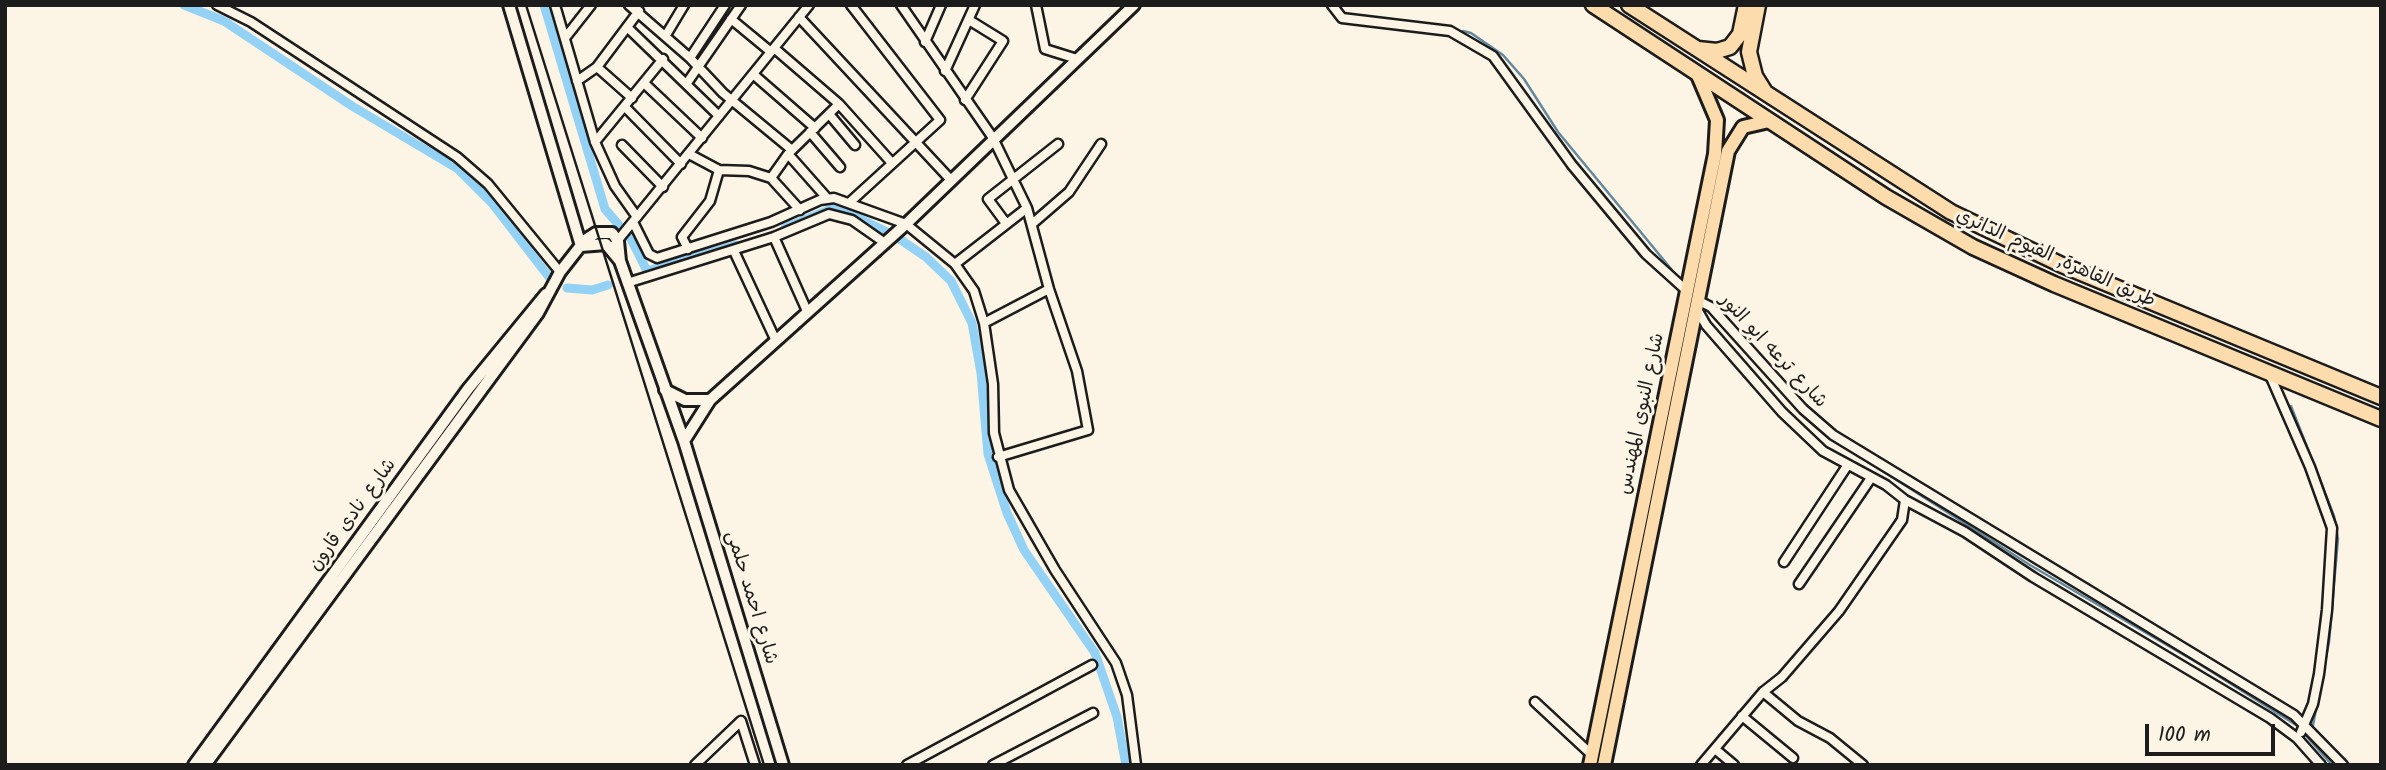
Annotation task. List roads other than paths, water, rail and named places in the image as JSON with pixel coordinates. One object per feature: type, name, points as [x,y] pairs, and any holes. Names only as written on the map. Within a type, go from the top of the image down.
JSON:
[{"type":"highway","name":"طريق القاهرة, الفيوم الدائري","points":[[1593,5],[1922,219],[2003,261],[2381,419]]},
{"type":"highway","name":"طريق القاهرة, الفيوم الدائري","points":[[1629,5],[1934,202],[1992,233],[2381,397]]},
{"type":"highway","points":[[1693,48],[1717,51],[1730,47],[1740,34],[1746,5]]},
{"type":"highway","points":[[1758,5],[1749,52],[1755,76],[1768,96]]},
{"type":"highway","points":[[1844,170],[1856,153]]},
{"type":"highway","points":[[2291,382],[2299,363]]},
{"type":"main road","points":[[509,5],[581,246]]},
{"type":"main road","points":[[684,441],[710,400],[888,241],[1134,5]]},
{"type":"main road","name":"شارع النبوى المهندس","points":[[1604,765],[1652,494],[1692,296],[1717,136],[1713,105],[1697,73]]},
{"type":"main road","name":"شارع النبوى المهندس","points":[[1692,296],[1731,141],[1743,127],[1769,121]]},
{"type":"main road","name":"شارع نادى قارون","points":[[205,765],[468,390],[536,303],[549,293],[559,272],[590,235],[603,231],[612,233],[617,241]]},
{"type":"main road","name":"شارع احمد حلمى","points":[[617,241],[627,283],[684,441],[783,765]]},
{"type":"main road","points":[[666,390],[685,400],[710,400]]},
{"type":"main road","name":"شارع النبوى المهندس","points":[[1591,760],[1652,494]]},
{"type":"main road","name":"شارع نادى قارون","points":[[194,765],[366,539]]},
{"type":"street","points":[[217,5],[251,22],[457,157],[488,184],[559,272]]},
{"type":"street","points":[[555,5],[595,142],[652,257],[688,249],[827,198],[849,203],[904,226],[955,264],[974,291],[984,323],[993,384],[998,457],[1009,490],[1116,663],[1127,695],[1136,765]]},
{"type":"street","points":[[565,38],[591,5]]},
{"type":"street","points":[[629,5],[790,152],[827,198]]},
{"type":"street","points":[[577,81],[597,67],[627,27],[650,5]]},
{"type":"street","points":[[666,36],[684,5]]},
{"type":"street","points":[[690,58],[725,5]]},
{"type":"street","points":[[687,83],[741,5]]},
{"type":"street","points":[[617,241],[808,5]]},
{"type":"street","points":[[849,203],[940,120],[850,5]]},
{"type":"street","points":[[901,5],[993,138],[1015,179],[1027,208],[1048,289],[1077,371],[1088,430],[998,457]]},
{"type":"street","points":[[925,42],[941,5]]},
{"type":"street","points":[[945,71],[975,5]]},
{"type":"street","points":[[1036,5],[1045,49],[1077,59]]},
{"type":"street","points":[[1332,5],[1342,18],[1450,31],[1493,56],[1579,174],[1646,254],[1692,296]]},
{"type":"street","points":[[799,17],[950,180]]},
{"type":"street","points":[[731,19],[839,104],[892,163]]},
{"type":"street","points":[[965,100],[1003,41],[969,20]]},
{"type":"street","points":[[627,27],[663,59],[719,117]]},
{"type":"street","points":[[595,142],[663,59]]},
{"type":"street","points":[[597,67],[632,99]]},
{"type":"street","points":[[753,74],[813,130],[840,167]]},
{"type":"street","points":[[645,83],[702,138]]},
{"type":"street","points":[[771,178],[790,152],[839,104]]},
{"type":"street","points":[[625,107],[681,164]]},
{"type":"street","points":[[829,114],[855,145]]},
{"type":"street","points":[[1005,222],[988,199],[1058,144]]},
{"type":"street","points":[[1032,224],[1069,192],[1101,144]]},
{"type":"street","points":[[622,145],[663,187]]},
{"type":"street","points":[[689,154],[719,170],[749,171],[771,178],[800,210]]},
{"type":"street","points":[[688,249],[682,237],[710,201],[719,170]]},
{"type":"street","points":[[955,264],[1005,222],[1027,208]]},
{"type":"street","points":[[627,283],[734,251],[829,214],[852,220],[888,241]]},
{"type":"street","points":[[774,237],[807,311]]},
{"type":"street","points":[[734,251],[776,341]]},
{"type":"street","points":[[984,323],[1048,289]]},
{"type":"street","name":"شارع ترعه ابو النور","points":[[1692,296],[1703,321],[1782,411],[1823,451],[1965,532],[2033,577],[2270,718],[2297,738],[2321,765]]},
{"type":"street","name":"شارع ترعه ابو النور","points":[[1692,296],[1711,307],[1803,409],[1833,435],[2294,715],[2303,728],[2343,765]]},
{"type":"street","points":[[2269,373],[2310,467],[2332,528],[2327,610],[2319,674],[2313,704],[2297,738]]},
{"type":"street","points":[[1784,562],[1847,466]]},
{"type":"street","points":[[1799,584],[1871,478]]},
{"type":"street","points":[[1701,765],[1763,692],[1783,677],[1839,611],[1902,520],[1905,500]]},
{"type":"street","points":[[907,765],[1092,666]]},
{"type":"street","points":[[1763,692],[1798,721],[1830,738],[1863,765]]},
{"type":"street","points":[[1535,702],[1591,760]]},
{"type":"street","points":[[993,765],[1093,713]]},
{"type":"street","points":[[1742,716],[1793,758]]},
{"type":"street","points":[[695,765],[741,721],[755,765]]},
{"type":"street","points":[[1714,749],[1734,765]]},
{"type":"waterway","points":[[184,5],[224,21],[352,106],[458,169],[492,203],[549,277]]},
{"type":"waterway","points":[[544,5],[605,209],[631,239],[647,271],[736,245]]},
{"type":"waterway","points":[[1463,31],[1471,33],[1503,55],[1524,79],[1558,132],[1672,270]]},
{"type":"waterway","points":[[785,228],[836,207],[895,236],[926,257],[951,281],[972,323],[981,373],[988,454],[1007,513],[1024,550],[1095,653],[1117,717],[1126,765]]},
{"type":"waterway","points":[[567,288],[592,290],[608,285]]},
{"type":"waterway","points":[[1714,317],[1722,325]]},
{"type":"waterway","points":[[2291,406],[2334,516],[2338,539],[2329,642],[2313,725]]},
{"type":"waterway","points":[[1805,416],[1829,436]]},
{"type":"waterway","points":[[1837,442],[2030,565],[2201,665],[2296,725]]},
{"type":"waterway","points":[[2307,737],[2332,765]]},
{"type":"railway","points":[[526,5],[764,765]]}]
